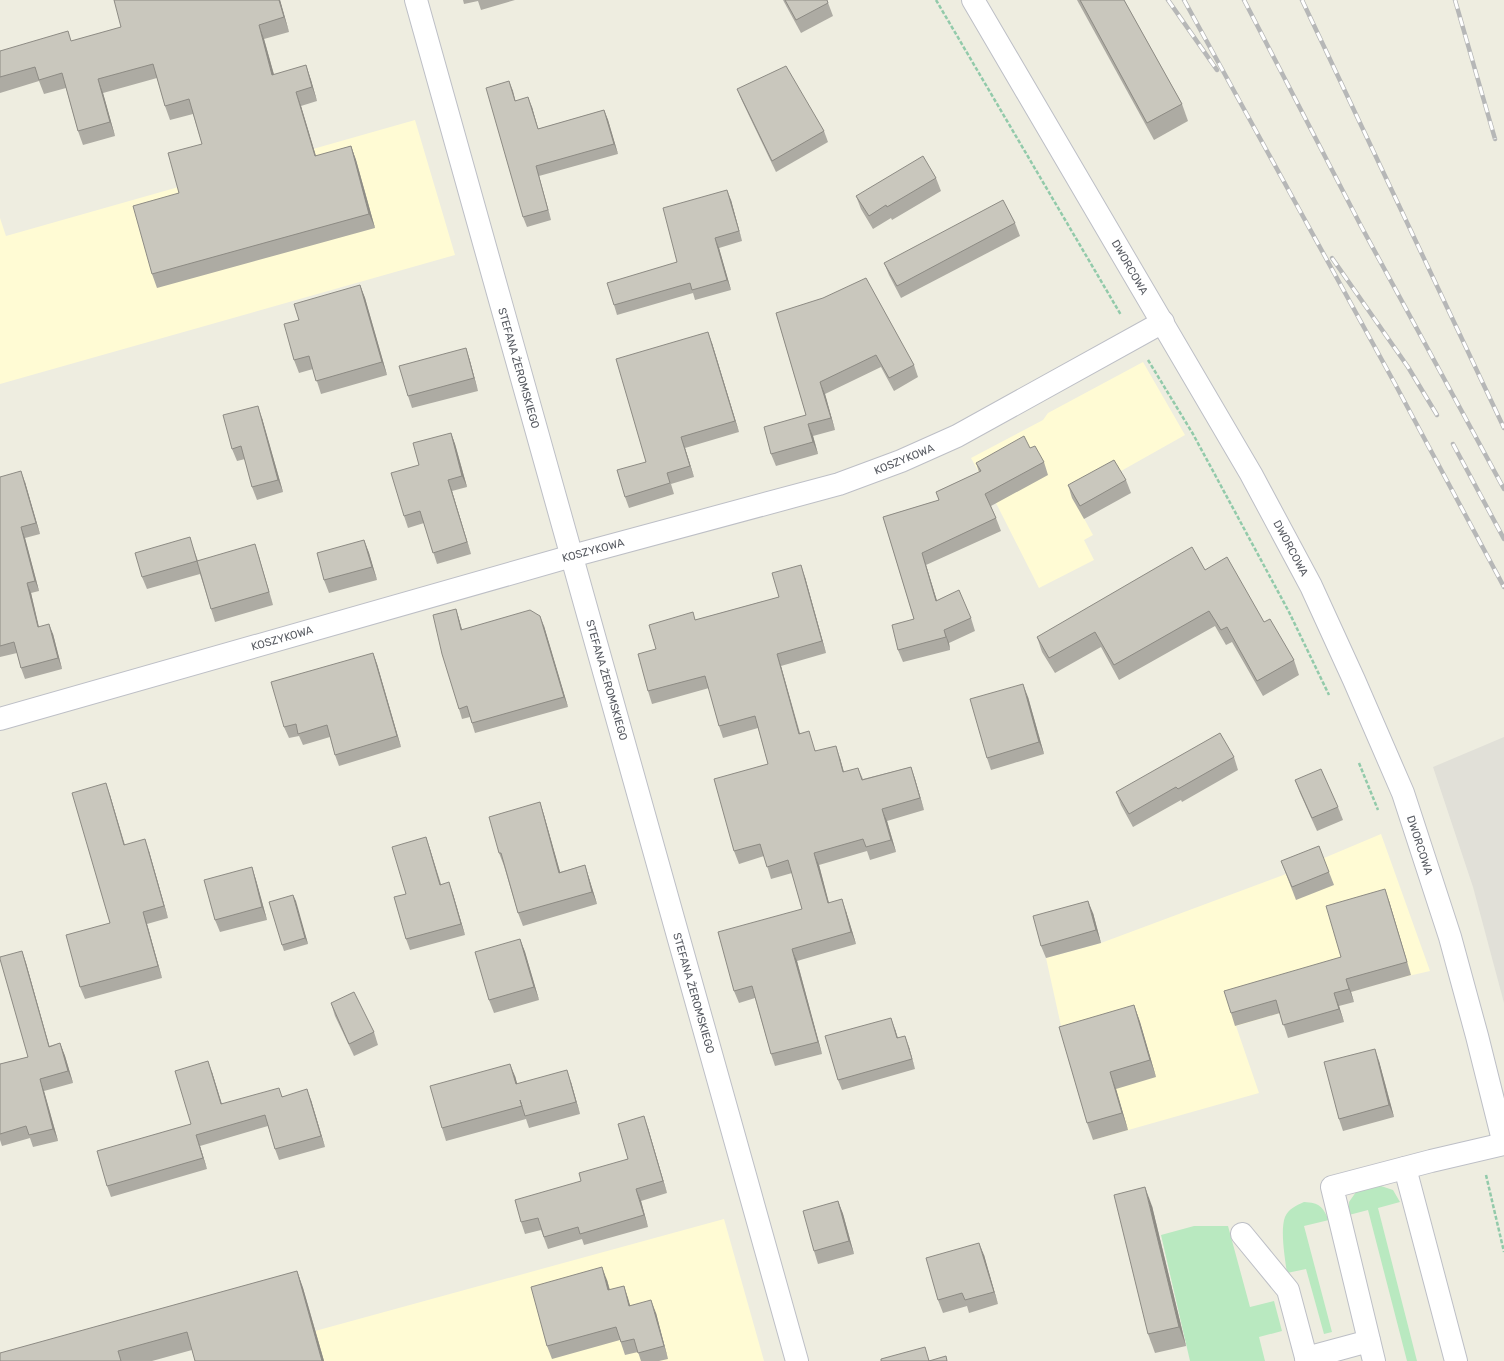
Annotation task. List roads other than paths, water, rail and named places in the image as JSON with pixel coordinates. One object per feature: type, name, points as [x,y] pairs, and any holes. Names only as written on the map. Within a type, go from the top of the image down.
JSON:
[{"type":"street","name":"STEFANA ŻEROMSKIEGO","points":[[416,0],[797,1361]]},
{"type":"street","name":"DWORCOWA","points":[[973,0],[1251,474],[1311,586],[1357,687],[1402,793],[1450,937],[1504,1144]]},
{"type":"street","name":"KOSZYKOWA","points":[[0,718],[572,556],[839,484],[900,461],[957,436],[1163,322]]},
{"type":"street","points":[[1242,1234],[1288,1290],[1306,1359],[1371,1351],[1332,1187],[1504,1144]]},
{"type":"street","points":[[1405,1168],[1456,1361]]},
{"type":"railway","points":[[1168,0],[1217,70]]},
{"type":"railway","points":[[1184,0],[1394,382],[1504,587]]},
{"type":"railway","points":[[1244,0],[1361,226],[1504,489]]},
{"type":"railway","points":[[1302,0],[1504,428]]},
{"type":"railway","points":[[1455,0],[1495,139]]},
{"type":"railway","points":[[1332,258],[1408,367],[1437,415]]},
{"type":"railway","points":[[1453,444],[1504,539]]}]
